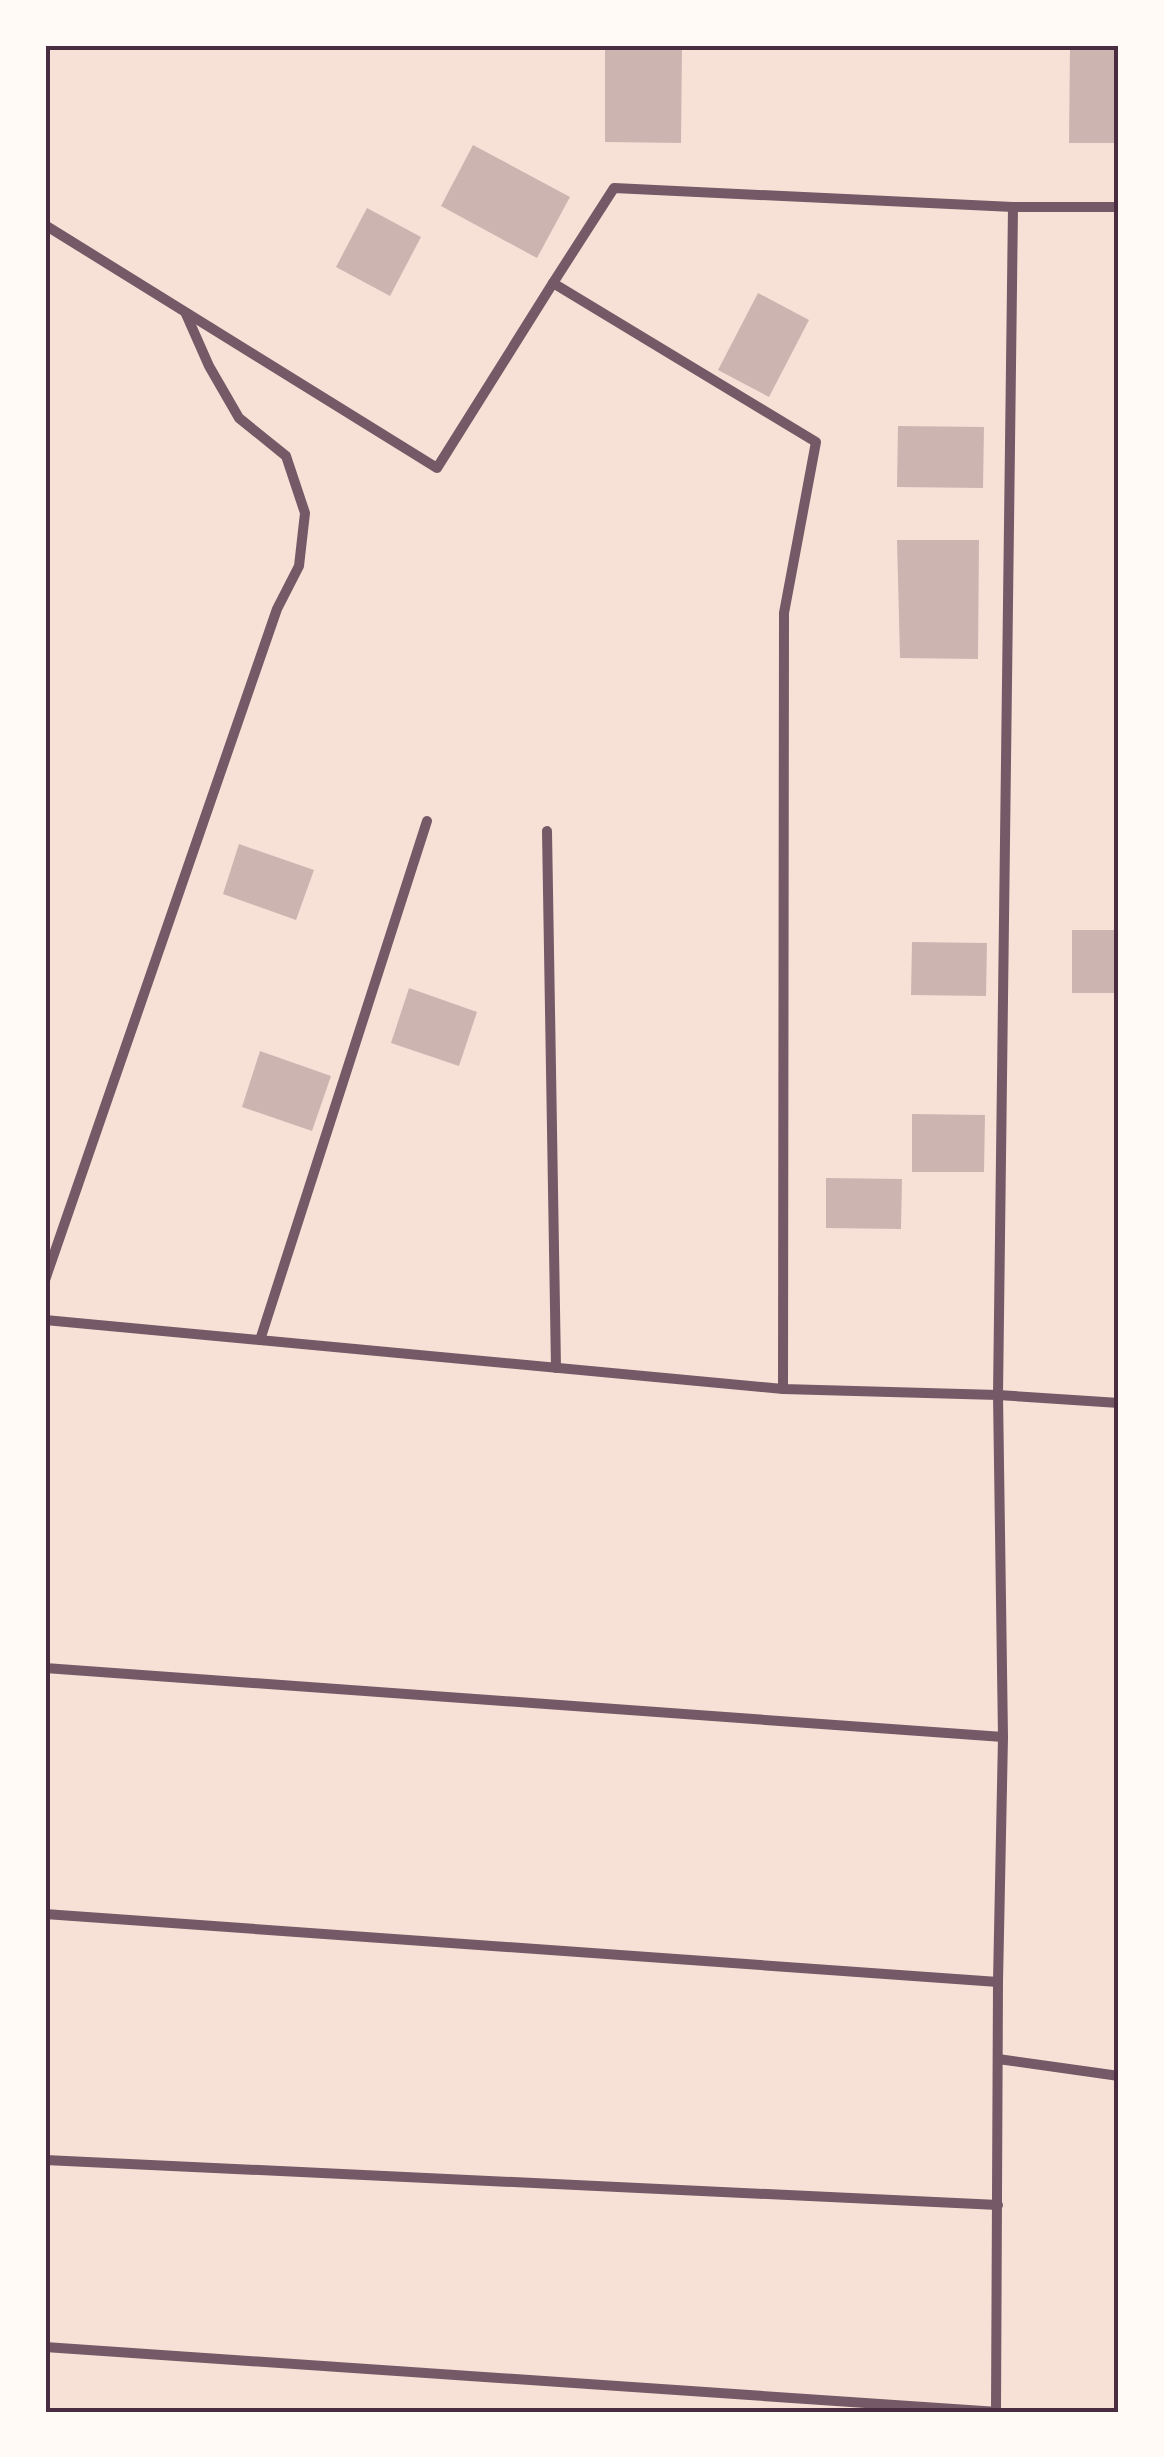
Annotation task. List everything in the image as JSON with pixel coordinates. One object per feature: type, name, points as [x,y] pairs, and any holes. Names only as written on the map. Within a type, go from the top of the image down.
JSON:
[{"type":"street","points":[[45,225],[437,468],[614,188],[1013,207],[1119,207]]},
{"type":"street","points":[[45,2347],[997,2412],[1003,1737],[998,1394],[1013,207]]},
{"type":"street","points":[[553,282],[816,442],[784,613],[783,1389]]},
{"type":"street","points":[[45,1280],[277,609],[299,566],[304,513],[286,456],[239,418],[186,312]]},
{"type":"street","points":[[260,1340],[427,821]]},
{"type":"street","points":[[547,831],[556,1368]]},
{"type":"street","points":[[45,1320],[783,1389],[998,1394],[1119,1403]]},
{"type":"street","points":[[45,1668],[1003,1737]]},
{"type":"street","points":[[45,1914],[998,1982]]},
{"type":"street","points":[[998,2059],[1119,2076]]},
{"type":"street","points":[[45,2160],[998,2204]]},
{"type":"building","points":[[605,45],[682,45],[681,143],[605,142]]},
{"type":"building","points":[[1070,45],[1119,45],[1119,143],[1069,143]]},
{"type":"building","points":[[473,145],[570,197],[537,258],[441,206]]},
{"type":"building","points":[[367,208],[421,237],[390,296],[336,267]]},
{"type":"building","points":[[758,293],[809,320],[769,397],[718,370]]},
{"type":"building","points":[[898,426],[984,427],[983,488],[897,487]]},
{"type":"building","points":[[897,540],[979,540],[978,659],[900,658]]},
{"type":"building","points":[[239,844],[314,870],[296,920],[223,894]]},
{"type":"building","points":[[1072,930],[1119,930],[1119,993],[1072,993]]},
{"type":"building","points":[[912,942],[987,943],[986,996],[911,995]]},
{"type":"building","points":[[409,988],[477,1012],[459,1066],[391,1043]]},
{"type":"building","points":[[260,1051],[331,1076],[312,1131],[242,1107]]},
{"type":"building","points":[[912,1114],[985,1115],[984,1172],[912,1172]]},
{"type":"building","points":[[826,1178],[902,1179],[901,1229],[826,1228]]}]
